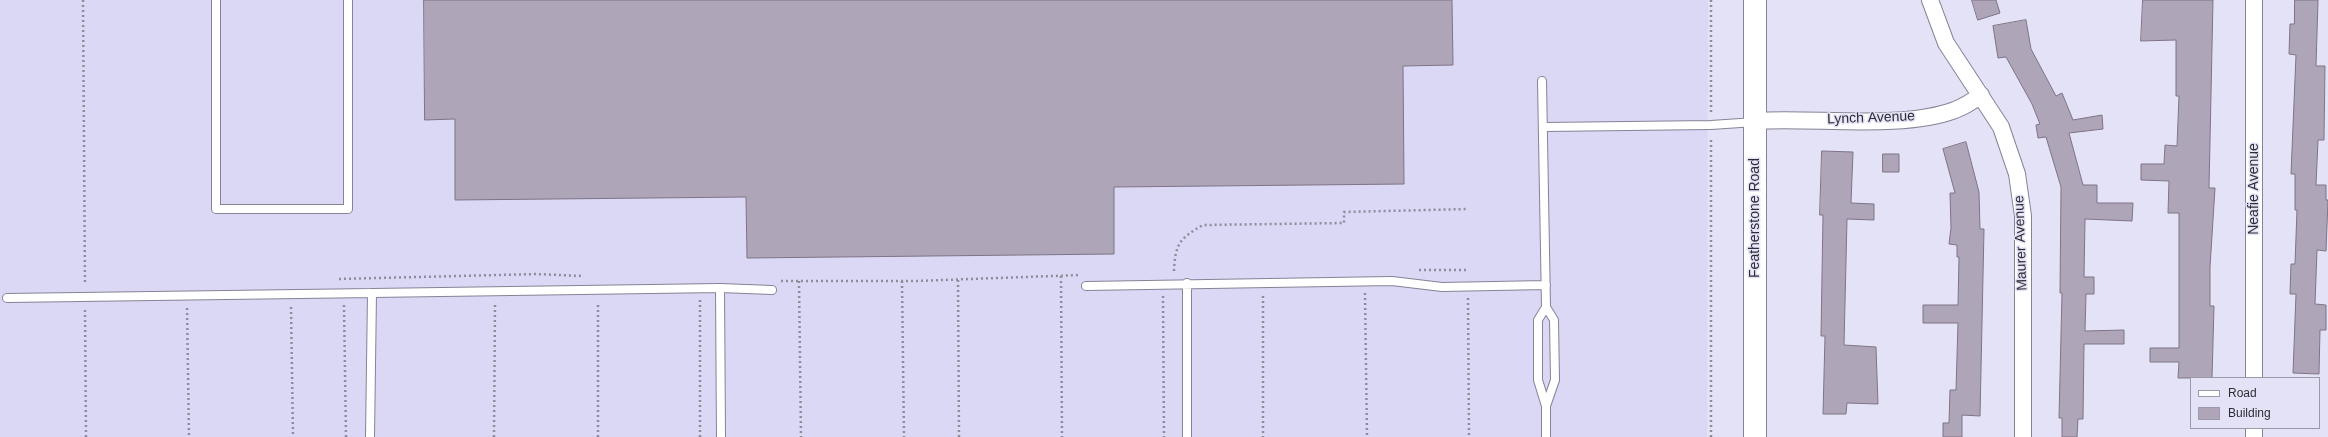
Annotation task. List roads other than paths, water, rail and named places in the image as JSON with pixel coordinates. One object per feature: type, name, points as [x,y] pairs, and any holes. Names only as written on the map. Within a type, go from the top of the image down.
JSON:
[{"type":"street","name":"Featherstone Road","points":[[1755,0],[1755,437]]},
{"type":"street","name":"Maurer Avenue","points":[[1930,0],[1946,43],[2001,128],[2010,150],[2022,202],[2023,437]]},
{"type":"street","name":"Neafie Avenue","points":[[2254,0],[2254,377]]},
{"type":"street","name":"Lynch Avenue","points":[[1755,122],[1781,120],[1886,120],[1919,117],[1955,110],[1981,95]]},
{"type":"lane","points":[[216,0],[216,209],[348,209],[348,0]]},
{"type":"lane","points":[[1542,81],[1546,307],[1538,320],[1538,380],[1546,406],[1546,437]]},
{"type":"lane","points":[[1544,127],[1711,125],[1755,122]]},
{"type":"lane","points":[[1086,286],[1163,283],[1364,281],[1392,281],[1442,287],[1546,285]]},
{"type":"lane","points":[[1187,283],[1187,437]]},
{"type":"lane","points":[[7,298],[700,288],[772,290]]},
{"type":"lane","points":[[720,288],[721,437]]},
{"type":"lane","points":[[370,437],[372,293]]},
{"type":"lane","points":[[1546,307],[1554,320],[1555,380],[1546,406]]}]
